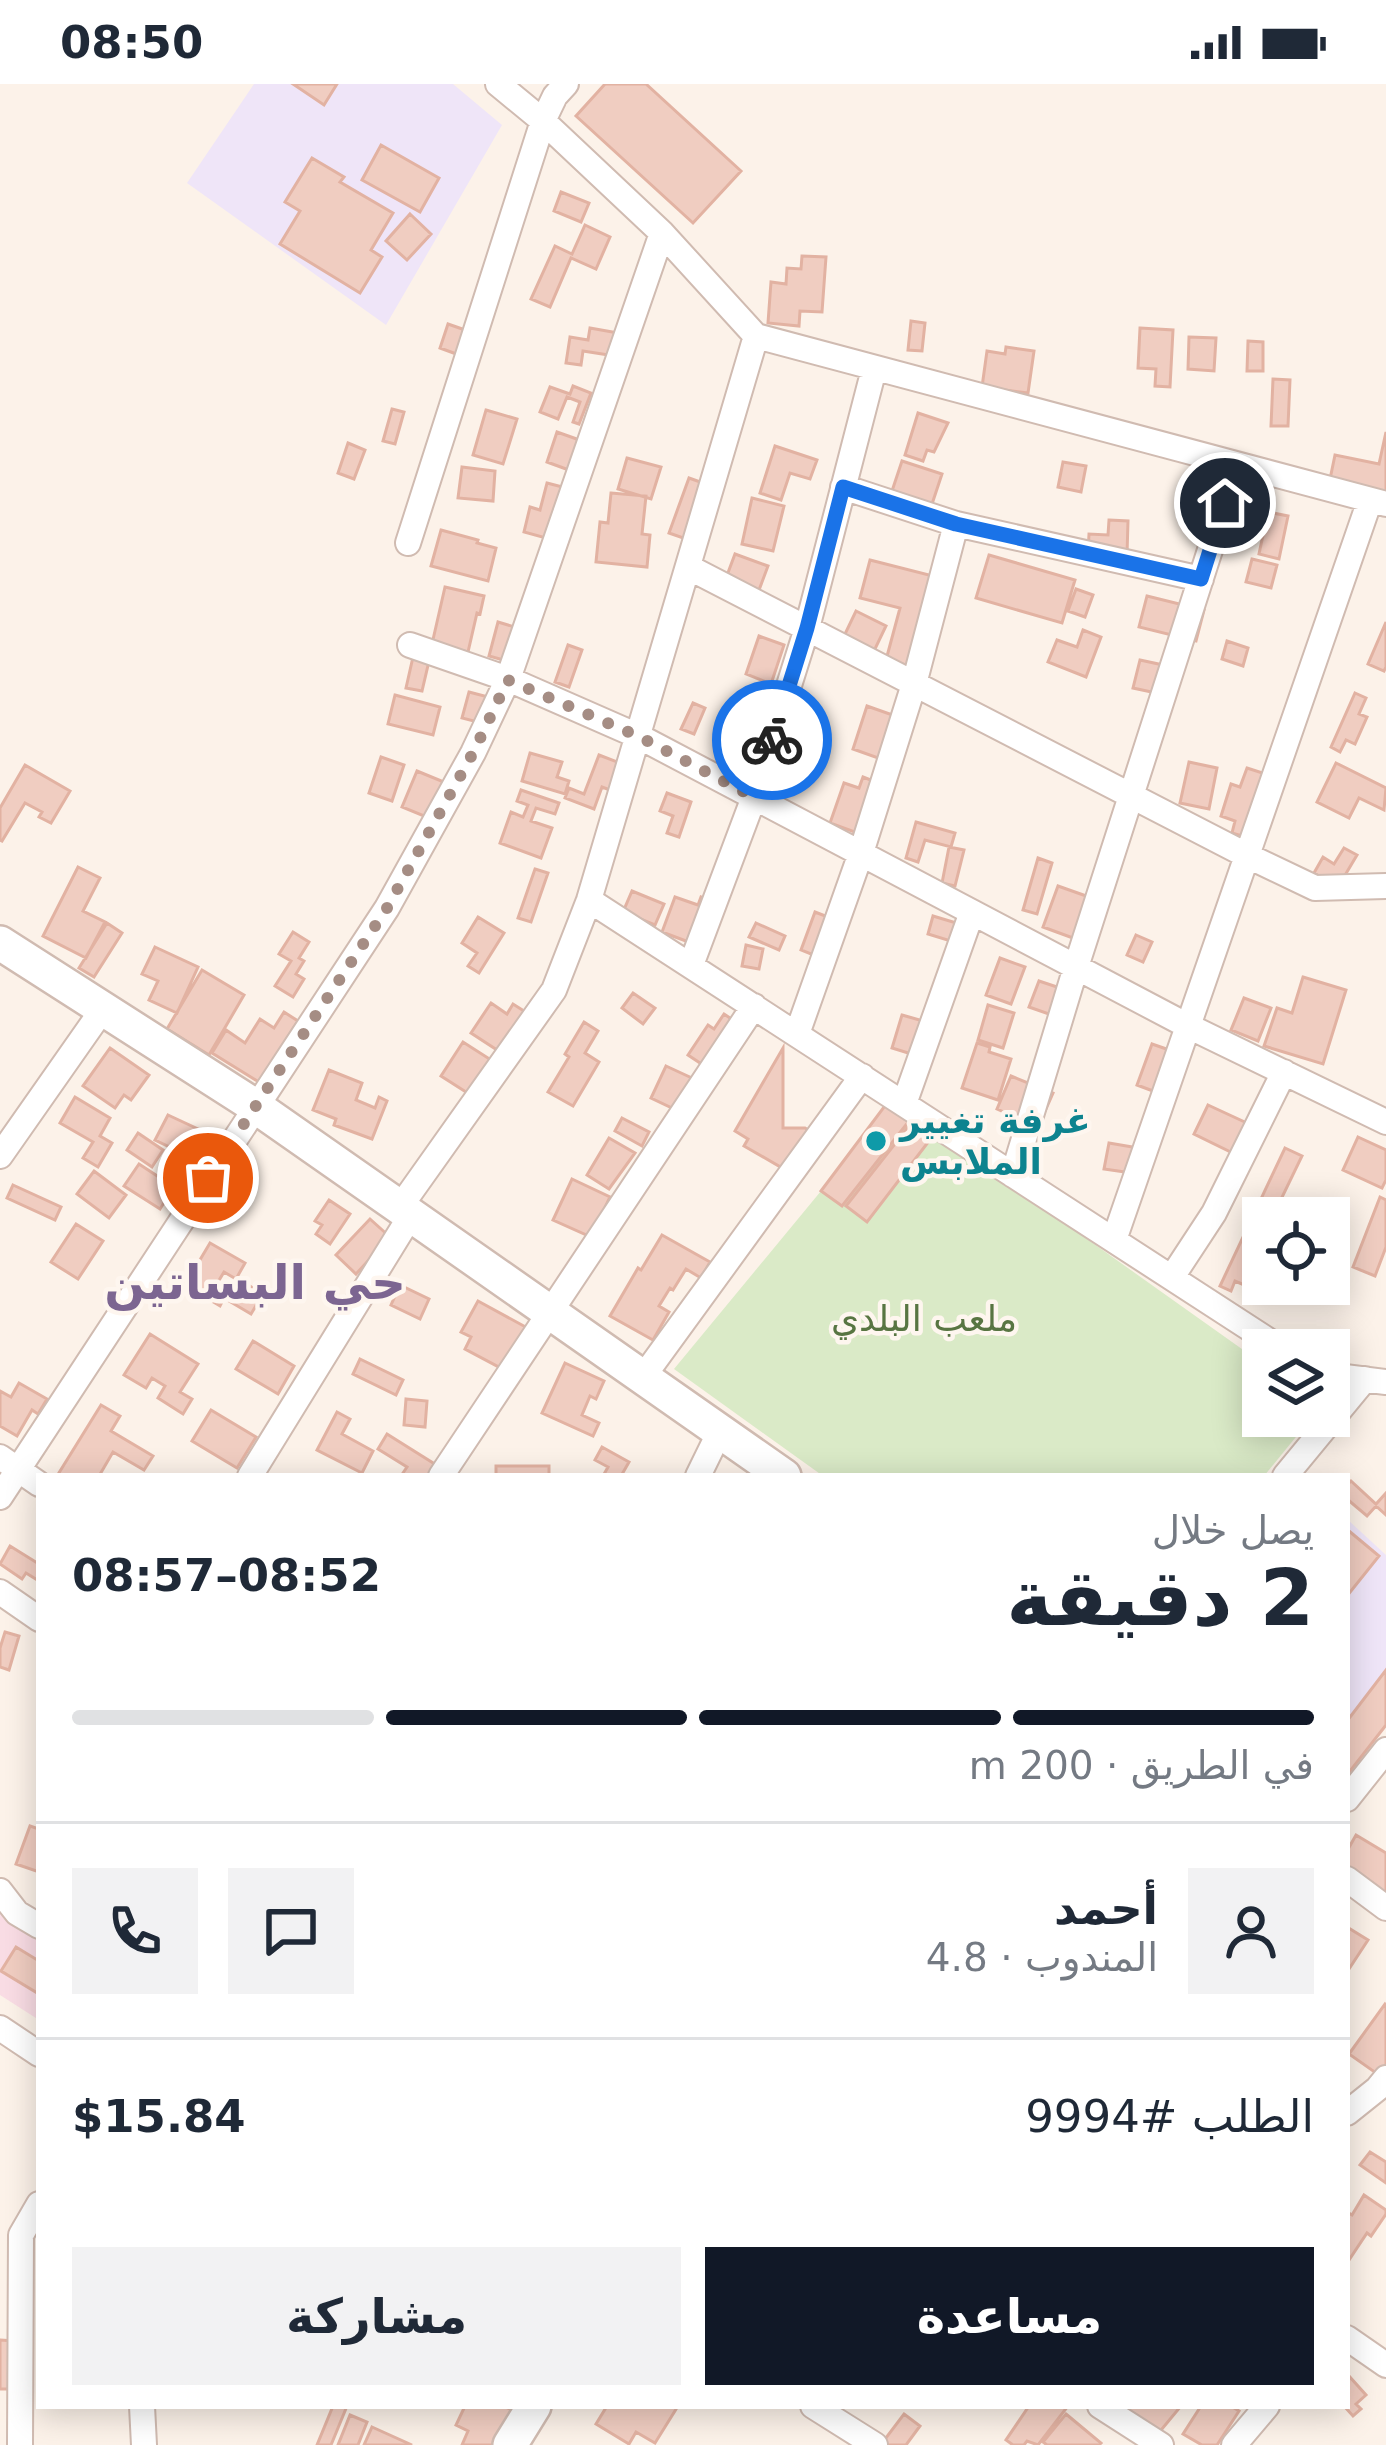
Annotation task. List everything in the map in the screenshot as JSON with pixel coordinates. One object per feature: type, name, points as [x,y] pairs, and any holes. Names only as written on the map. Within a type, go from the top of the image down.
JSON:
[{"type":"street","points":[[498,84],[662,232],[756,336],[1378,502],[1246,855],[1114,1240]]},
{"type":"street","points":[[408,543],[543,122],[566,84]]},
{"type":"street","points":[[0,1497],[9,1463],[387,908],[473,753],[508,680],[662,232]]},
{"type":"street","points":[[255,1473],[406,1211],[554,990],[590,900],[756,336]]},
{"type":"street","points":[[691,965],[754,797],[807,628],[874,369]]},
{"type":"street","points":[[1013,1175],[1237,466]]},
{"type":"street","points":[[843,487],[956,524],[1201,579]]},
{"type":"street","points":[[797,1034],[914,684],[956,524]]},
{"type":"street","points":[[688,567],[1315,888],[1386,886]]},
{"type":"street","points":[[410,645],[508,680],[638,736],[1188,1025],[1386,1122]]},
{"type":"street","points":[[590,900],[1251,1329]]},
{"type":"street","points":[[904,1104],[972,912]]},
{"type":"street","points":[[0,944],[256,1106],[780,1473]]},
{"type":"street","points":[[444,1473],[754,1006]]},
{"type":"street","points":[[0,1156],[103,1009]]},
{"type":"street","points":[[1172,1277],[1214,1214],[1284,1072]]},
{"type":"street","points":[[643,1377],[862,1076]]},
{"type":"street","points":[[1288,1473],[1376,1381]]},
{"type":"street","points":[[699,1473],[720,1431]]},
{"type":"street","points":[[9,1463],[36,1482]]},
{"type":"street","points":[[0,1592],[36,1617]]},
{"type":"street","points":[[1350,1795],[1386,1750]]},
{"type":"street","points":[[1350,1882],[1386,1908]]},
{"type":"street","points":[[0,1891],[17,1913],[36,1924]]},
{"type":"street","points":[[0,2029],[36,2052]]},
{"type":"street","points":[[1350,2112],[1386,2078]]},
{"type":"street","points":[[20,2445],[21,2235],[36,2209]]},
{"type":"street","points":[[1350,2340],[1386,2365]]},
{"type":"street","points":[[142,2409],[144,2445]]},
{"type":"street","points":[[510,2445],[532,2409]]},
{"type":"street","points":[[818,2409],[875,2445]]},
{"type":"street","points":[[1105,2409],[1160,2445]]},
{"type":"street","points":[[1234,2445],[1264,2409]]},
{"type":"shaded area","points":[[254,84],[453,84],[502,125],[386,325],[187,183]]},
{"type":"shaded area","points":[[1350,1522],[1386,1555],[1386,1725],[1350,1771]]},
{"type":"shaded area","points":[[0,1908],[8,1922],[36,1938],[36,2018],[0,1995]]},
{"type":"green space","name":"ملعب البلدي","points":[[890,1099],[1242,1349],[1242,1437],[1296,1437],[1266,1473],[819,1473],[674,1369]]},
{"type":"building","points":[[293,84],[337,84],[324,105]]},
{"type":"building","points":[[605,84],[646,84],[741,171],[693,223],[576,116]]},
{"type":"building","points":[[381,145],[439,178],[420,212],[362,180]]},
{"type":"building","points":[[312,158],[344,177],[340,182],[393,213],[371,250],[382,257],[360,293],[280,244],[300,211],[285,202]]},
{"type":"building","points":[[561,192],[589,203],[581,222],[554,211]]},
{"type":"building","points":[[410,214],[431,234],[407,260],[386,241]]},
{"type":"building","points":[[585,225],[610,237],[596,269],[571,258],[550,307],[531,299],[555,246],[572,254]]},
{"type":"building","points":[[802,256],[826,257],[822,312],[800,311],[799,326],[768,323],[771,282],[786,284],[787,268],[801,269]]},
{"type":"building","points":[[911,321],[925,323],[922,351],[908,350]]},
{"type":"building","points":[[448,324],[468,331],[459,355],[440,348]]},
{"type":"building","points":[[590,328],[618,333],[615,356],[583,351],[581,365],[566,363],[570,337],[588,340]]},
{"type":"building","points":[[1140,328],[1173,330],[1170,387],[1155,386],[1156,369],[1138,368]]},
{"type":"building","points":[[1189,337],[1216,338],[1214,371],[1188,369]]},
{"type":"building","points":[[1248,341],[1263,342],[1263,371],[1247,371]]},
{"type":"building","points":[[1006,347],[1034,351],[1028,393],[982,387],[987,351],[1005,354]]},
{"type":"building","points":[[1273,379],[1290,380],[1288,426],[1271,426]]},
{"type":"building","points":[[573,386],[591,393],[579,424],[573,422],[580,402],[567,397],[558,419],[540,412],[550,387],[570,394]]},
{"type":"building","points":[[392,409],[404,412],[395,444],[383,441]]},
{"type":"building","points":[[486,410],[517,419],[503,464],[473,455]]},
{"type":"building","points":[[918,413],[948,423],[934,452],[927,450],[923,461],[905,455]]},
{"type":"building","points":[[557,432],[588,443],[577,473],[547,462]]},
{"type":"building","points":[[1386,432],[1386,495],[1329,484],[1335,455],[1379,464]]},
{"type":"building","points":[[348,443],[365,450],[354,479],[338,473]]},
{"type":"building","points":[[775,446],[817,460],[810,479],[790,473],[781,500],[760,493]]},
{"type":"building","points":[[627,458],[661,467],[651,499],[618,489]]},
{"type":"building","points":[[902,461],[942,474],[931,507],[891,494]]},
{"type":"building","points":[[1063,462],[1086,466],[1081,492],[1058,487]]},
{"type":"building","points":[[462,467],[495,471],[493,501],[458,498]]},
{"type":"building","points":[[689,478],[720,489],[686,539],[669,533]]},
{"type":"building","points":[[547,483],[578,491],[564,543],[524,532],[530,507],[540,510]]},
{"type":"building","points":[[611,493],[646,496],[642,534],[650,535],[647,567],[596,562],[600,522],[608,523]]},
{"type":"building","points":[[752,498],[784,506],[773,551],[742,544]]},
{"type":"building","points":[[1268,512],[1288,516],[1279,559],[1259,554]]},
{"type":"building","points":[[1109,520],[1128,521],[1127,555],[1088,553],[1089,534],[1108,535]]},
{"type":"building","points":[[441,530],[496,548],[488,581],[431,566]]},
{"type":"building","points":[[735,554],[768,566],[756,598],[723,586]]},
{"type":"building","points":[[989,555],[1075,580],[1062,623],[976,598]]},
{"type":"building","points":[[1252,559],[1277,565],[1271,588],[1246,582]]},
{"type":"building","points":[[870,560],[941,578],[918,668],[886,660],[900,608],[860,598]]},
{"type":"building","points":[[445,587],[484,596],[468,652],[432,644]]},
{"type":"building","points":[[1076,589],[1093,595],[1085,617],[1068,611]]},
{"type":"building","points":[[1147,596],[1204,610],[1196,641],[1139,627]]},
{"type":"building","points":[[856,611],[886,626],[874,651],[844,636]]},
{"type":"building","points":[[498,622],[531,632],[521,665],[489,656]]},
{"type":"building","points":[[1386,622],[1386,667],[1384,671],[1368,664]]},
{"type":"building","points":[[1083,630],[1101,637],[1086,677],[1048,662],[1057,640],[1077,647]]},
{"type":"building","points":[[759,636],[784,645],[771,684],[746,674]]},
{"type":"building","points":[[1227,641],[1248,648],[1243,666],[1222,659]]},
{"type":"building","points":[[568,645],[582,650],[569,687],[555,682]]},
{"type":"building","points":[[413,657],[429,661],[422,691],[406,688]]},
{"type":"building","points":[[1140,660],[1163,665],[1156,693],[1133,688]]},
{"type":"building","points":[[469,692],[496,699],[489,725],[462,718]]},
{"type":"building","points":[[1355,693],[1366,698],[1359,714],[1367,717],[1355,744],[1346,740],[1340,752],[1331,747]]},
{"type":"building","points":[[395,695],[440,707],[433,735],[388,724]]},
{"type":"building","points":[[693,703],[705,708],[694,734],[681,729]]},
{"type":"building","points":[[867,706],[904,719],[878,758],[853,749]]},
{"type":"building","points":[[733,725],[773,741],[760,775],[720,759]]},
{"type":"building","points":[[530,753],[562,762],[557,777],[569,781],[565,794],[522,781]]},
{"type":"building","points":[[599,755],[620,763],[610,790],[602,787],[594,809],[565,798],[569,788],[584,794]]},
{"type":"building","points":[[381,757],[404,765],[392,801],[369,793]]},
{"type":"building","points":[[1189,762],[1217,768],[1209,809],[1180,803]]},
{"type":"building","points":[[1336,763],[1386,788],[1384,810],[1359,798],[1349,818],[1317,802]]},
{"type":"building","points":[[25,765],[70,791],[51,823],[25,803],[2,841],[0,808]]},
{"type":"building","points":[[1247,768],[1272,776],[1252,839],[1232,833],[1235,821],[1221,816],[1231,784],[1240,787]]},
{"type":"building","points":[[417,771],[461,789],[446,825],[402,807]]},
{"type":"building","points":[[863,777],[876,782],[871,838],[830,823],[844,783],[859,788]]},
{"type":"building","points":[[521,790],[559,803],[555,814],[536,808],[531,821],[552,828],[541,858],[500,843],[511,812],[523,817],[528,805],[517,801]]},
{"type":"building","points":[[667,793],[691,802],[679,837],[667,833],[673,816],[660,811]]},
{"type":"building","points":[[916,822],[955,833],[951,847],[925,840],[918,862],[906,858]]},
{"type":"building","points":[[949,847],[964,850],[955,886],[942,883]]},
{"type":"building","points":[[1344,848],[1357,855],[1338,887],[1314,873],[1323,857],[1334,864]]},
{"type":"building","points":[[1038,858],[1052,863],[1037,914],[1023,910]]},
{"type":"building","points":[[78,867],[100,878],[83,911],[105,922],[86,958],[43,936]]},
{"type":"building","points":[[535,869],[548,873],[531,922],[518,918]]},
{"type":"building","points":[[1058,886],[1106,903],[1092,945],[1043,927]]},
{"type":"building","points":[[632,891],[664,904],[655,925],[623,912]]},
{"type":"building","points":[[675,897],[698,905],[701,897],[719,904],[702,947],[662,932]]},
{"type":"building","points":[[815,912],[841,922],[826,960],[801,950]]},
{"type":"building","points":[[933,916],[963,925],[957,943],[928,934]]},
{"type":"building","points":[[478,917],[504,933],[479,973],[468,966],[477,953],[462,943]]},
{"type":"building","points":[[107,923],[122,933],[94,977],[79,968]]},
{"type":"building","points":[[756,923],[785,936],[779,950],[749,937]]},
{"type":"building","points":[[293,932],[309,942],[296,974],[304,979],[293,997],[275,986],[291,961],[279,954]]},
{"type":"building","points":[[1136,935],[1152,942],[1143,962],[1127,955]]},
{"type":"building","points":[[746,945],[763,949],[759,969],[742,966]]},
{"type":"building","points":[[155,947],[198,967],[177,1013],[149,1000],[158,981],[142,974]]},
{"type":"building","points":[[1000,958],[1025,967],[1011,1004],[986,995]]},
{"type":"building","points":[[202,970],[244,995],[209,1055],[167,1029]]},
{"type":"building","points":[[1303,977],[1346,990],[1323,1064],[1264,1046],[1277,1008],[1292,1013]]},
{"type":"building","points":[[1039,981],[1075,993],[1066,1020],[1029,1007]]},
{"type":"building","points":[[633,993],[655,1008],[643,1024],[622,1008]]},
{"type":"building","points":[[1244,998],[1271,1008],[1258,1041],[1231,1030]]},
{"type":"building","points":[[491,1003],[507,1014],[513,1004],[535,1018],[480,1101],[441,1076],[463,1042],[491,1060],[497,1050],[471,1033]]},
{"type":"building","points":[[988,1005],[1014,1013],[1003,1048],[978,1040]]},
{"type":"building","points":[[284,1012],[298,1021],[259,1082],[212,1053],[226,1030],[245,1043],[260,1019],[274,1028]]},
{"type":"building","points":[[724,1014],[751,1032],[721,1077],[688,1055],[708,1025],[714,1029]]},
{"type":"building","points":[[902,1015],[941,1026],[931,1060],[892,1048]]},
{"type":"building","points":[[584,1022],[598,1031],[585,1053],[599,1062],[573,1106],[548,1092]]},
{"type":"building","points":[[977,1043],[1011,1059],[998,1100],[962,1088]]},
{"type":"building","points":[[1152,1044],[1178,1053],[1158,1108],[1148,1105],[1153,1091],[1137,1085]]},
{"type":"building","points":[[110,1048],[149,1075],[131,1100],[124,1095],[115,1108],[83,1086]]},
{"type":"building","points":[[783,1048],[783,1128],[805,1128],[817,1135],[784,1169],[744,1146],[748,1139],[735,1131]]},
{"type":"building","points":[[666,1066],[709,1086],[693,1118],[651,1098]]},
{"type":"building","points":[[329,1070],[362,1083],[356,1100],[375,1108],[379,1097],[387,1101],[372,1139],[334,1125],[336,1119],[313,1110]]},
{"type":"building","points":[[1011,1076],[1053,1093],[1038,1127],[997,1109]]},
{"type":"building","points":[[75,1097],[110,1118],[100,1136],[112,1143],[98,1167],[83,1158],[93,1142],[60,1123]]},
{"type":"building","name":"غرفة تغيير الملابس","points":[[890,1099],[913,1116],[842,1206],[821,1191]]},
{"type":"building","points":[[1208,1105],[1264,1131],[1249,1161],[1194,1134]]},
{"type":"building","points":[[168,1115],[213,1136],[201,1162],[155,1140]]},
{"type":"building","points":[[622,1118],[649,1132],[642,1146],[615,1131]]},
{"type":"building","points":[[909,1126],[929,1141],[867,1222],[846,1206]]},
{"type":"building","points":[[138,1133],[163,1150],[152,1167],[127,1150]]},
{"type":"building","points":[[1358,1137],[1386,1150],[1382,1188],[1343,1170]]},
{"type":"building","points":[[609,1138],[635,1153],[609,1189],[587,1175]]},
{"type":"building","points":[[1109,1143],[1144,1149],[1139,1174],[1104,1169]]},
{"type":"building","points":[[1285,1148],[1302,1156],[1282,1197],[1262,1197]]},
{"type":"building","points":[[139,1164],[174,1187],[160,1209],[124,1186]]},
{"type":"building","points":[[94,1171],[126,1195],[109,1218],[77,1194]]},
{"type":"building","points":[[572,1179],[610,1197],[591,1237],[553,1220]]},
{"type":"building","points":[[13,1185],[61,1207],[55,1220],[7,1198]]},
{"type":"building","points":[[1380,1197],[1386,1200],[1386,1247],[1375,1276],[1353,1267]]},
{"type":"building","points":[[329,1200],[350,1214],[330,1244],[316,1234],[322,1225],[315,1221]]},
{"type":"building","points":[[370,1219],[390,1237],[356,1274],[336,1255]]},
{"type":"building","points":[[76,1224],[103,1241],[78,1279],[51,1262]]},
{"type":"building","points":[[662,1235],[710,1262],[701,1278],[686,1269],[670,1288],[659,1306],[669,1312],[653,1340],[610,1316]]},
{"type":"building","points":[[1242,1239],[1242,1284],[1235,1281],[1231,1291],[1220,1286]]},
{"type":"building","points":[[210,1243],[245,1263],[236,1279],[224,1272],[218,1282],[231,1289],[238,1279],[263,1294],[251,1314],[224,1298],[220,1306],[185,1285]]},
{"type":"building","points":[[400,1285],[429,1299],[420,1319],[391,1305]]},
{"type":"building","points":[[478,1301],[533,1331],[510,1373],[465,1349],[471,1337],[461,1332]]},
{"type":"building","points":[[150,1334],[198,1364],[180,1392],[192,1399],[183,1414],[158,1398],[165,1386],[152,1378],[146,1388],[124,1375]]},
{"type":"building","points":[[253,1341],[294,1366],[278,1394],[236,1369]]},
{"type":"building","points":[[360,1359],[403,1380],[396,1395],[353,1374]]},
{"type":"building","points":[[565,1363],[604,1381],[596,1399],[590,1396],[582,1415],[599,1423],[593,1436],[542,1413]]},
{"type":"building","points":[[19,1383],[47,1399],[38,1414],[32,1410],[17,1436],[0,1426],[0,1391],[11,1397]]},
{"type":"building","points":[[406,1399],[427,1401],[425,1427],[404,1425]]},
{"type":"building","points":[[101,1405],[120,1416],[111,1431],[153,1456],[144,1470],[113,1452],[101,1473],[59,1473]]},
{"type":"building","points":[[211,1410],[256,1437],[237,1468],[192,1441]]},
{"type":"building","points":[[337,1412],[350,1419],[342,1434],[373,1451],[362,1473],[317,1450]]},
{"type":"building","points":[[387,1434],[449,1473],[403,1473],[407,1467],[378,1449]]},
{"type":"building","points":[[602,1447],[629,1462],[623,1473],[605,1473],[608,1467],[595,1460]]},
{"type":"building","points":[[496,1466],[549,1466],[549,1473],[496,1473]]},
{"type":"building","points":[[1350,1482],[1376,1504],[1386,1493],[1386,1515],[1376,1506],[1367,1516],[1350,1502]]},
{"type":"building","points":[[1350,1532],[1379,1556],[1350,1592]]},
{"type":"building","points":[[10,1546],[36,1562],[36,1579],[26,1573],[22,1579],[0,1564]]},
{"type":"building","points":[[5,1632],[19,1636],[9,1670],[0,1667]]},
{"type":"building","points":[[1386,1670],[1386,1725],[1350,1771],[1350,1717]]},
{"type":"building","points":[[30,1826],[36,1828],[36,1871],[16,1864]]},
{"type":"building","points":[[1356,1835],[1386,1853],[1386,1907],[1350,1885],[1350,1846]]},
{"type":"building","points":[[1350,1929],[1368,1940],[1350,1967]]},
{"type":"building","points":[[16,1947],[36,1959],[36,1992],[1,1971]]},
{"type":"building","points":[[1385,2004],[1386,2080],[1350,2053]]},
{"type":"building","points":[[1370,2152],[1386,2162],[1386,2183],[1360,2165]]},
{"type":"building","points":[[1364,2195],[1386,2210],[1350,2258],[1350,2214]]},
{"type":"building","points":[[0,2340],[14,2341],[14,2389],[0,2389]]},
{"type":"building","points":[[1350,2377],[1366,2395],[1356,2404],[1361,2409],[1353,2416],[1347,2409]]},
{"type":"building","points":[[332,2409],[346,2409],[331,2445],[317,2445]]},
{"type":"building","points":[[464,2409],[510,2409],[521,2414],[507,2445],[462,2445],[468,2431],[456,2425]]},
{"type":"building","points":[[605,2409],[676,2409],[655,2443],[636,2432],[629,2444],[596,2424]]},
{"type":"building","points":[[1027,2409],[1066,2409],[1038,2445],[1027,2441],[1013,2445],[1006,2440]]},
{"type":"building","points":[[1127,2409],[1179,2409],[1157,2435]]},
{"type":"building","points":[[1199,2409],[1239,2411],[1217,2445],[1202,2445],[1183,2434]]},
{"type":"building","points":[[904,2414],[920,2426],[906,2445],[884,2445],[882,2443]]},
{"type":"building","points":[[1066,2414],[1101,2443],[1043,2442]]},
{"type":"building","points":[[350,2415],[367,2422],[358,2445],[338,2445]]},
{"type":"building","points":[[372,2427],[412,2445],[364,2445]]},
{"type":"way so far","points":[[208,1178],[387,908],[508,680],[638,736],[754,797],[772,740]]},
{"type":"place","name":"غرفة تغيير الملابس","points":[[876,1141]]},
{"type":"district","name":"حي البساتين","points":[[255,1282]]},
{"type":"route","points":[[772,740],[843,487],[956,524],[1201,579],[1225,503]]}]
